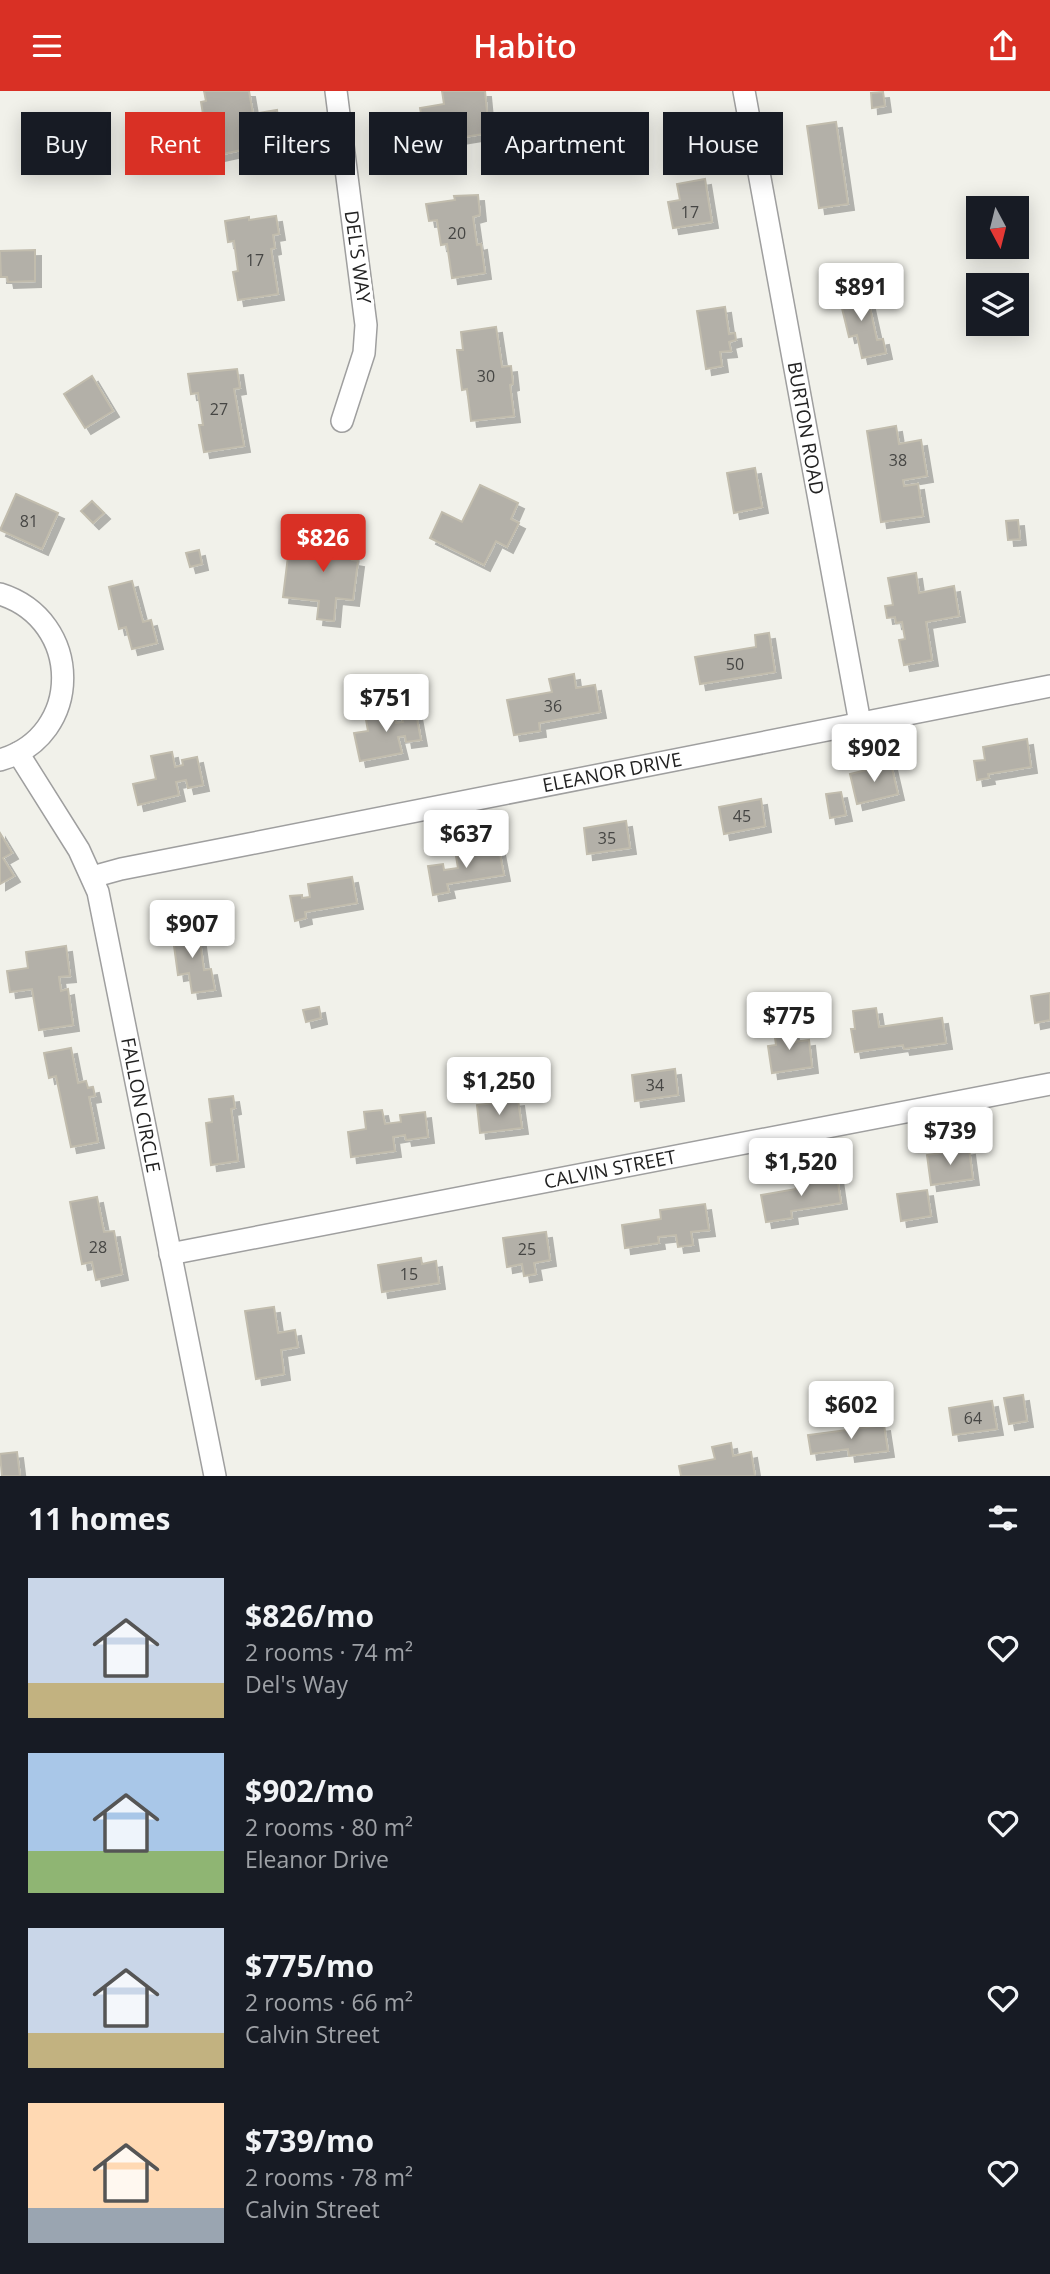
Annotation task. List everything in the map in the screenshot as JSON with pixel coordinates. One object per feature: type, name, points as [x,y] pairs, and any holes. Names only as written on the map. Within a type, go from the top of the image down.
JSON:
[{"type":"street","name":"DEL'S WAY","points":[[336,91],[366,325],[365,353],[342,421]]},
{"type":"street","name":"BURTON ROAD","points":[[744,91],[860,723]]},
{"type":"street","name":"FALLON CIRCLE","points":[[0,594],[20,602],[47,627],[58,648],[63,672],[61,697],[52,719],[37,739],[9,757],[79,850],[92,877],[105,922],[215,1476]]},
{"type":"street","name":"ELEANOR DRIVE","points":[[92,877],[161,861],[1050,686]]},
{"type":"street","name":"CALVIN STREET","points":[[170,1254],[1050,1084]]},
{"type":"building","points":[[204,91],[249,91],[253,112],[239,112],[239,151],[225,154],[225,112],[203,112],[201,102],[206,101]]},
{"type":"building","points":[[442,91],[485,91],[487,112],[481,112],[481,134],[467,137],[467,112],[421,112],[420,108],[444,104]]},
{"type":"building","points":[[883,92],[885,106],[872,108],[871,93]]},
{"type":"building","points":[[836,122],[848,204],[819,208],[807,126]]},
{"type":"building","points":[[705,179],[712,222],[673,228],[668,202],[680,200],[677,184]]},
{"type":"building","points":[[478,195],[480,215],[473,217],[477,245],[481,244],[485,273],[452,278],[447,244],[441,245],[437,220],[429,221],[426,204],[455,200],[454,196]]},
{"type":"building","points":[[276,216],[279,234],[273,235],[275,248],[271,249],[278,294],[238,300],[233,272],[238,271],[234,241],[228,242],[225,221]]},
{"type":"building","points":[[35,250],[35,281],[8,282],[7,277],[1,277],[0,251]]},
{"type":"building","points":[[866,290],[877,340],[883,339],[886,353],[862,358],[857,335],[849,337],[839,296]]},
{"type":"building","points":[[725,307],[729,334],[735,333],[736,340],[729,342],[731,351],[720,352],[722,366],[706,369],[697,311]]},
{"type":"building","points":[[496,327],[502,367],[511,366],[513,384],[510,385],[514,416],[471,421],[467,389],[462,390],[457,350],[463,350],[461,332]]},
{"type":"building","points":[[237,369],[240,388],[234,389],[244,446],[204,452],[199,425],[203,425],[198,393],[191,394],[188,374]]},
{"type":"building","points":[[92,376],[113,411],[85,428],[64,394]]},
{"type":"building","points":[[896,426],[899,444],[921,440],[927,476],[903,480],[904,486],[918,484],[923,516],[881,522],[867,431]]},
{"type":"building","points":[[755,468],[762,507],[734,513],[727,473]]},
{"type":"building","points":[[480,485],[518,503],[511,519],[519,523],[507,547],[496,541],[484,565],[430,538],[442,512],[462,522]]},
{"type":"building","points":[[16,494],[58,513],[42,549],[0,530]]},
{"type":"building","points":[[92,501],[104,513],[93,523],[81,511]]},
{"type":"building","points":[[1018,520],[1020,539],[1008,540],[1006,521]]},
{"type":"building","points":[[327,531],[355,534],[352,560],[358,561],[353,600],[336,598],[334,621],[317,619],[319,601],[283,597],[289,548],[325,552]]},
{"type":"building","points":[[199,550],[202,564],[190,567],[186,553]]},
{"type":"building","points":[[916,573],[919,593],[954,586],[959,616],[926,622],[932,660],[904,665],[899,640],[905,639],[902,622],[896,623],[895,617],[887,618],[885,606],[893,605],[888,578]]},
{"type":"building","points":[[132,581],[143,622],[151,620],[157,643],[132,649],[126,627],[119,629],[109,587]]},
{"type":"building","points":[[769,633],[775,672],[700,684],[695,657],[756,647],[755,635]]},
{"type":"building","points":[[574,674],[576,688],[595,685],[600,712],[539,723],[540,731],[514,735],[507,700],[552,692],[549,679]]},
{"type":"building","points":[[393,708],[396,723],[403,722],[401,716],[416,713],[421,740],[406,742],[405,736],[398,737],[402,753],[360,761],[354,733],[368,731],[365,714]]},
{"type":"building","points":[[1027,739],[1031,767],[988,774],[989,778],[977,780],[974,761],[985,760],[983,747]]},
{"type":"building","points":[[172,752],[175,767],[183,765],[182,760],[197,757],[203,785],[188,788],[186,780],[176,782],[179,795],[138,805],[133,784],[156,779],[151,756]]},
{"type":"building","points":[[891,764],[898,794],[857,804],[850,774]]},
{"type":"building","points":[[841,792],[846,815],[830,818],[826,794]]},
{"type":"building","points":[[761,799],[765,826],[724,834],[719,807]]},
{"type":"building","points":[[626,821],[630,848],[587,854],[584,828]]},
{"type":"building","points":[[0,833],[12,853],[3,858],[14,876],[0,884]]},
{"type":"building","points":[[499,849],[504,875],[447,884],[449,892],[433,895],[428,866],[443,864],[444,870],[458,868],[456,856]]},
{"type":"building","points":[[352,877],[357,903],[305,912],[306,918],[295,921],[290,896],[310,897],[308,884]]},
{"type":"building","points":[[198,927],[204,970],[211,969],[215,990],[192,993],[189,973],[178,975],[172,931]]},
{"type":"building","points":[[66,946],[70,976],[59,977],[61,991],[68,989],[73,1025],[39,1030],[32,989],[10,992],[7,971],[28,968],[26,952]]},
{"type":"building","points":[[1050,993],[1050,1020],[1035,1023],[1031,996]]},
{"type":"building","points":[[319,1007],[321,1018],[306,1022],[303,1010]]},
{"type":"building","points":[[876,1008],[879,1027],[942,1018],[946,1043],[904,1049],[903,1045],[855,1052],[851,1029],[855,1029],[853,1011]]},
{"type":"building","points":[[792,1027],[794,1042],[809,1040],[812,1067],[772,1073],[768,1046],[776,1045],[774,1030]]},
{"type":"building","points":[[71,1048],[78,1083],[86,1081],[88,1088],[93,1087],[95,1096],[89,1097],[98,1142],[71,1147],[56,1076],[49,1078],[44,1053]]},
{"type":"building","points":[[675,1069],[678,1095],[635,1101],[632,1075]]},
{"type":"building","points":[[233,1096],[235,1108],[231,1109],[238,1161],[211,1165],[206,1123],[212,1122],[209,1099]]},
{"type":"building","points":[[518,1100],[522,1128],[480,1133],[477,1105]]},
{"type":"building","points":[[382,1110],[385,1124],[401,1122],[400,1115],[425,1112],[428,1137],[406,1140],[405,1135],[393,1137],[395,1151],[351,1157],[348,1132],[366,1129],[364,1112]]},
{"type":"building","points":[[969,1149],[973,1179],[931,1185],[927,1155]]},
{"type":"building","points":[[837,1176],[841,1203],[791,1211],[792,1218],[766,1222],[761,1195],[796,1189],[795,1182]]},
{"type":"building","points":[[927,1190],[931,1216],[901,1221],[897,1194]]},
{"type":"building","points":[[97,1197],[104,1232],[114,1231],[122,1274],[96,1280],[92,1262],[82,1264],[70,1202]]},
{"type":"building","points":[[705,1204],[709,1230],[691,1232],[693,1245],[678,1247],[676,1235],[658,1237],[659,1243],[625,1248],[622,1225],[661,1219],[660,1210]]},
{"type":"building","points":[[546,1232],[550,1260],[534,1263],[536,1274],[524,1276],[522,1264],[507,1267],[503,1238]]},
{"type":"building","points":[[421,1258],[422,1264],[436,1261],[439,1283],[382,1292],[378,1265]]},
{"type":"building","points":[[274,1307],[278,1333],[295,1330],[298,1347],[281,1350],[284,1374],[256,1379],[245,1311]]},
{"type":"building","points":[[1023,1395],[1027,1421],[1009,1424],[1004,1398]]},
{"type":"building","points":[[992,1401],[997,1429],[953,1435],[949,1408]]},
{"type":"building","points":[[884,1425],[888,1451],[849,1456],[848,1449],[811,1454],[808,1435]]},
{"type":"building","points":[[731,1443],[733,1456],[751,1452],[755,1476],[681,1476],[679,1466],[715,1459],[712,1447]]},
{"type":"building","points":[[17,1452],[20,1476],[2,1476],[0,1454]]}]
